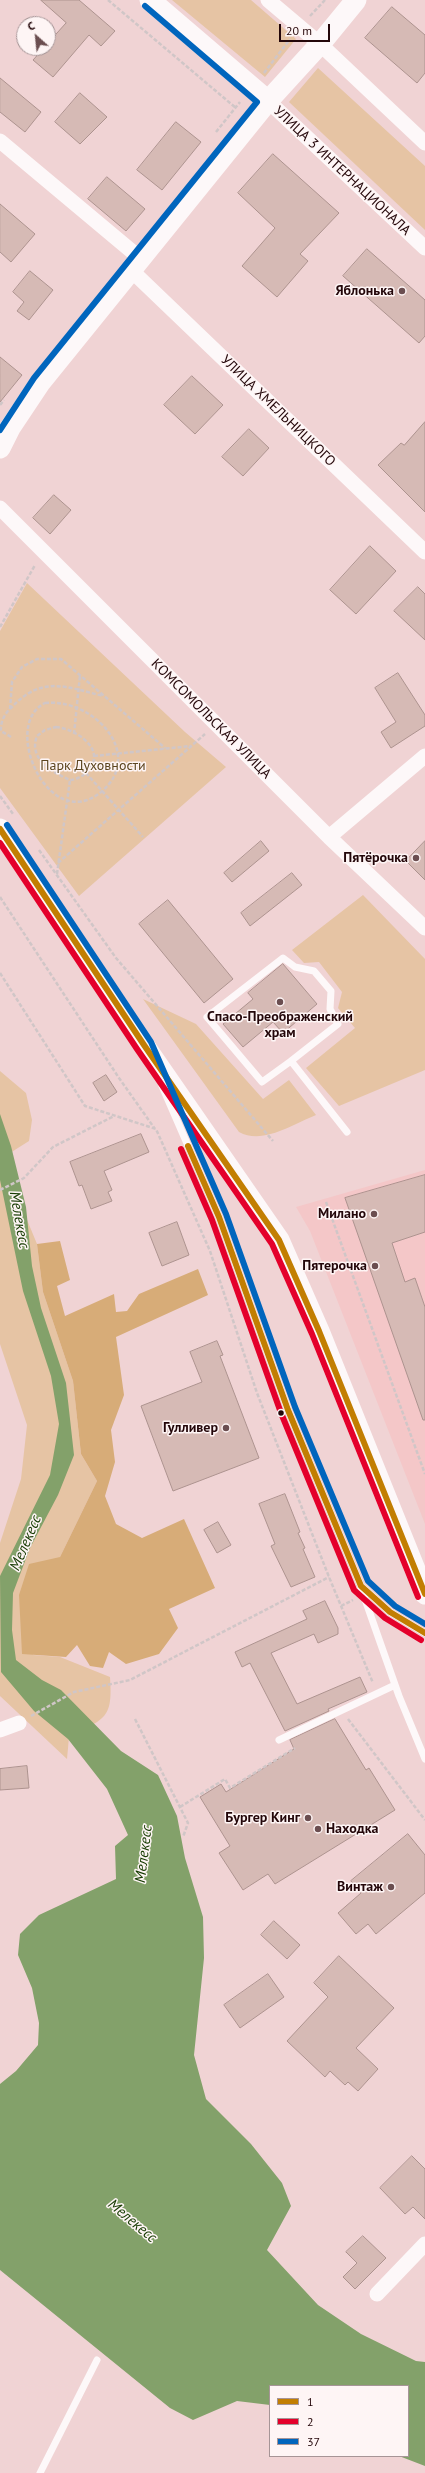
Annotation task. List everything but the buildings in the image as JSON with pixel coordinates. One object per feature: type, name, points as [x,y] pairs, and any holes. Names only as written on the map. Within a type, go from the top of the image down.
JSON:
[{"type":"main road","name":"УЛИЦА 3 ИНТЕРНАЦИОНАЛА","points":[[150,0],[268,101]]},
{"type":"main road","points":[[0,448],[10,428],[40,383],[268,101],[320,44],[356,0]]},
{"type":"main road","points":[[9,825],[144,1045],[279,1240],[319,1331],[425,1594]]},
{"type":"street","points":[[268,0],[320,44],[425,143]]},
{"type":"street","name":"УЛИЦА 3 ИНТЕРНАЦИОНАЛА","points":[[268,101],[425,248]]},
{"type":"street","name":"УЛИЦА ХМЕЛЬНИЦКОГО","points":[[0,141],[136,265],[425,552]]},
{"type":"street","name":"КОМСОМОЛЬСКАЯ УЛИЦА","points":[[0,508],[330,837],[425,928]]},
{"type":"street","points":[[330,837],[425,756]]},
{"type":"street","points":[[0,1730],[19,1723]]},
{"type":"street","points":[[377,2294],[425,2244]]},
{"type":"lane","points":[[283,958],[295,967],[314,970],[331,991],[330,1009],[338,1024],[291,1061],[262,1082],[207,1017],[283,958]]},
{"type":"lane","points":[[144,1045],[219,1218],[288,1410],[361,1586],[395,1685],[425,1759]]},
{"type":"lane","points":[[291,1061],[347,1132]]},
{"type":"lane","points":[[361,1586],[390,1612],[425,1633]]},
{"type":"lane","points":[[279,1740],[395,1685]]},
{"type":"lane","points":[[40,2473],[97,2360]]},
{"type":"path","points":[[108,0],[252,122]]},
{"type":"path","points":[[0,627],[43,551]]},
{"type":"path","points":[[10,709],[12,682],[16,674],[28,663],[42,658],[61,659],[165,748]]},
{"type":"path","points":[[74,734],[78,707],[80,674]]},
{"type":"path","points":[[11,737],[3,734],[0,727],[10,709],[24,696],[45,686],[61,685],[105,696]]},
{"type":"path","points":[[33,708],[54,702],[78,707],[96,717],[108,730],[116,754],[115,772],[102,791],[84,801],[66,802],[42,789]]},
{"type":"path","points":[[58,863],[216,724]]},
{"type":"path","points":[[50,728],[59,728],[74,734],[91,746],[94,756],[92,765],[86,773],[70,780],[40,761],[35,750],[35,744],[40,733],[50,728]]},
{"type":"path","points":[[11,742],[12,732]]},
{"type":"path","points":[[94,756],[192,746]]},
{"type":"path","points":[[86,773],[143,837]]},
{"type":"path","points":[[57,875],[70,780]]},
{"type":"path","points":[[0,796],[9,825]]},
{"type":"path","points":[[35,844],[116,958],[273,1141]]},
{"type":"path","points":[[0,897],[119,1078],[156,1129],[210,1251],[257,1392],[329,1577],[377,1694]]},
{"type":"path","points":[[0,973],[85,1106],[156,1129]]},
{"type":"path","points":[[0,1190],[24,1178],[53,1147],[115,1116]]},
{"type":"path","points":[[326,1202],[425,1474]]},
{"type":"path","points":[[19,1723],[74,1692],[130,1680],[329,1577]]},
{"type":"path","points":[[341,1606],[357,1599]]},
{"type":"path","points":[[341,1720],[354,1715]]},
{"type":"path","points":[[347,1717],[425,1820]]},
{"type":"path","points":[[135,1719],[188,1823],[183,1837]]},
{"type":"path","points":[[180,1807],[225,1779],[230,1788],[296,1746]]},
{"type":"shaded area","points":[[425,1170],[425,1524],[310,1231],[296,1207]]},
{"type":"shaded area","points":[[60,1241],[70,1280],[57,1286],[65,1316],[114,1294],[116,1312],[127,1311],[139,1294],[198,1269],[208,1295],[116,1337],[124,1395],[111,1430],[115,1462],[105,1496],[116,1524],[142,1538],[184,1519],[215,1588],[169,1609],[178,1628],[159,1654],[126,1664],[109,1652],[103,1668],[90,1666],[77,1645],[66,1657],[22,1654],[19,1595],[29,1564],[60,1557],[97,1481],[81,1454],[73,1381],[43,1292],[37,1244]]},
{"type":"green space","points":[[172,0],[251,0],[296,39],[265,77]]},
{"type":"green space","points":[[318,68],[425,166],[425,230],[289,102]]},
{"type":"green space","name":"Парк Духовности","points":[[27,583],[185,732],[226,767],[79,896],[0,788],[0,631]]},
{"type":"green space","points":[[363,895],[425,959],[425,1070],[339,1106],[306,1068],[355,1028],[338,1008],[342,992],[319,962],[304,963],[292,950]]},
{"type":"green space","points":[[143,999],[196,1024],[263,1099],[289,1080],[316,1115],[288,1128],[268,1135],[248,1135],[239,1132]]},
{"type":"green space","points":[[0,1071],[26,1093],[32,1120],[29,1141],[10,1153],[18,1198],[37,1244],[43,1292],[73,1381],[81,1454],[97,1481],[60,1557],[33,1655],[60,1657],[110,1677],[111,1691],[108,1710],[99,1721],[69,1737],[67,1759],[0,1696],[0,1543],[21,1479],[27,1425],[0,1344]]},
{"type":"water","name":"Мелекесс","points":[[0,1114],[11,1146],[26,1207],[32,1266],[41,1308],[66,1383],[74,1455],[58,1495],[30,1548],[13,1593],[12,1630],[16,1660],[42,1680],[61,1690],[121,1751],[158,1775],[177,1816],[185,1858],[203,1917],[204,1958],[194,2055],[206,2099],[251,2144],[282,2183],[291,2206],[267,2250],[318,2305],[361,2334],[416,2361],[425,2362],[425,2466],[402,2457],[409,2457],[409,2385],[269,2385],[269,2405],[237,2401],[193,2420],[170,2408],[0,2270],[0,2084],[16,2071],[38,2045],[39,2023],[32,1988],[18,1955],[20,1934],[39,1915],[116,1879],[115,1846],[128,1835],[107,1789],[68,1739],[34,1711],[1,1672],[0,1576],[50,1475],[59,1424],[51,1376],[23,1291],[0,1180]]},
{"type":"transit line","name":"37","points":[[0,430],[34,378],[257,102],[145,6]]},
{"type":"transit line","name":"37","points":[[7,825],[151,1042],[226,1214],[295,1407],[368,1581],[395,1606],[425,1624]]},
{"type":"transit line","name":"1","points":[[0,829],[144,1045],[279,1240],[319,1331],[425,1594]]},
{"type":"transit line","name":"2","points":[[0,843],[137,1049],[272,1244],[312,1334],[418,1597]]},
{"type":"transit line","name":"1","points":[[188,1146],[219,1217],[288,1410],[361,1586],[390,1612],[425,1633]]},
{"type":"transit line","name":"2","points":[[181,1149],[212,1220],[281,1413],[354,1590],[385,1618],[421,1640]]},
{"type":"place","name":"Яблонька","points":[[402,291]]},
{"type":"place","name":"Пятёрочка","points":[[416,858]]},
{"type":"place","name":"Спасо-Преображенский храм","points":[[280,1002]]},
{"type":"place","name":"Милано","points":[[374,1214]]},
{"type":"place","name":"Пятерочка","points":[[375,1266]]},
{"type":"place","name":"Гулливер","points":[[226,1428]]},
{"type":"place","name":"Бургер Кинг","points":[[308,1818]]},
{"type":"place","name":"Находка","points":[[318,1829]]},
{"type":"place","name":"Винтаж","points":[[391,1887]]}]
